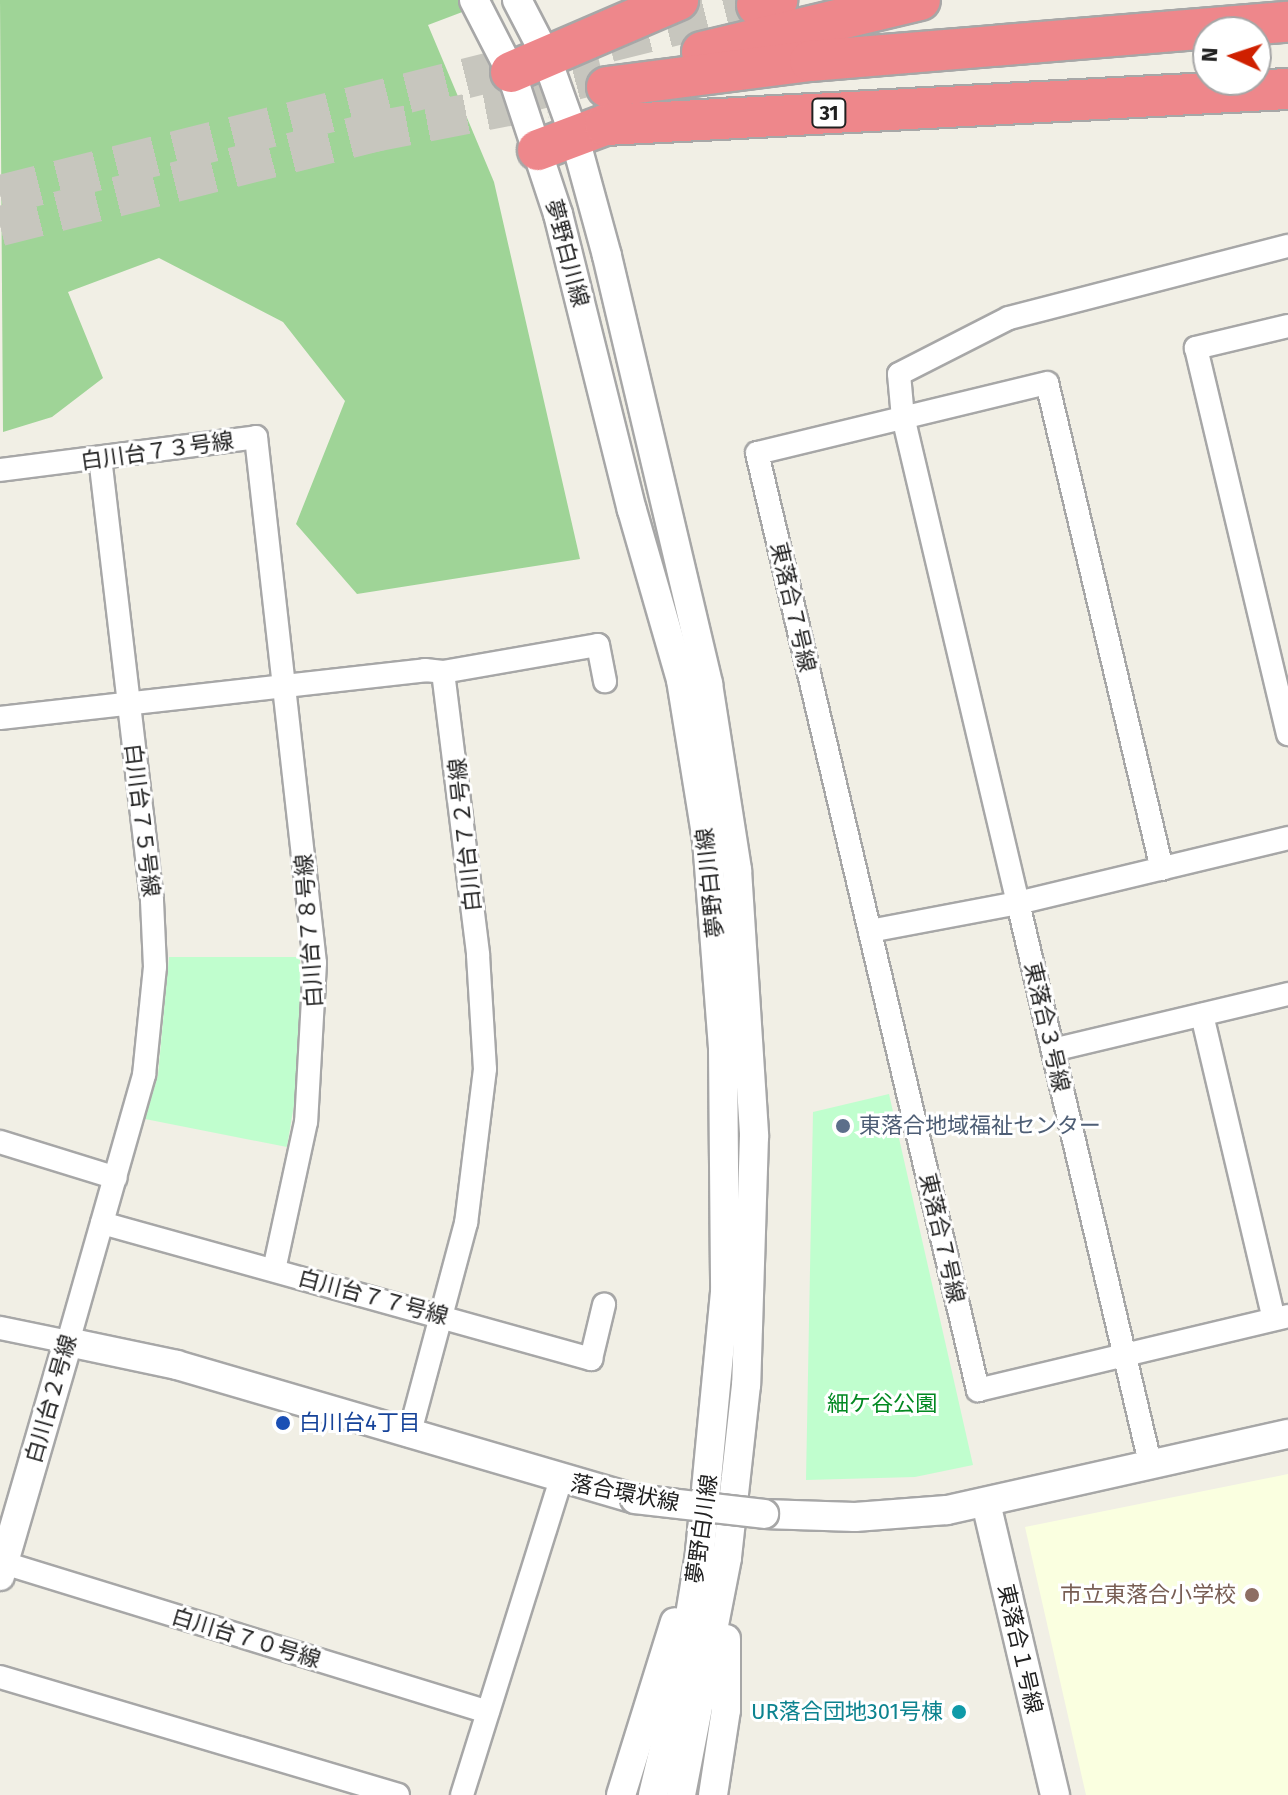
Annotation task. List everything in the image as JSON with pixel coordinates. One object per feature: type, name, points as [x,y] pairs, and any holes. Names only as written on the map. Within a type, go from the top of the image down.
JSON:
[{"type":"highway","points":[[528,63],[678,0]]},
{"type":"highway","points":[[920,0],[605,80],[1288,22]]},
{"type":"highway","name":"31","points":[[1124,96],[1192,77]]},
{"type":"highway","name":"31","points":[[538,150],[605,125],[1288,89]]},
{"type":"street","name":"夢野白川線","points":[[474,0],[528,63],[574,135],[689,596],[737,870],[754,1152],[746,1385],[713,1556],[681,1795]]},
{"type":"street","name":"夢野白川線","points":[[517,0],[538,150],[678,667],[707,840],[718,958],[728,1172],[713,1556],[653,1795]]},
{"type":"street","name":"東落合３号線","points":[[1151,1467],[903,418],[899,374],[1009,318],[1288,246]]},
{"type":"street","points":[[1288,326],[1196,348],[1288,734]]},
{"type":"street","name":"東落合７号線","points":[[1125,1355],[978,1390],[757,453],[1047,383],[1162,869]]},
{"type":"street","name":"白川台７３号線","points":[[0,470],[256,437],[284,686]]},
{"type":"street","name":"白川台７５号線","points":[[100,459],[152,900],[155,967],[144,1075],[102,1223]]},
{"type":"street","points":[[0,718],[284,686],[443,672],[598,645],[605,681]]},
{"type":"street","name":"白川台７２号線","points":[[409,1435],[468,1208],[485,1069],[478,955],[443,672]]},
{"type":"street","name":"白川台７８号線","points":[[274,1270],[306,1122],[316,998],[284,686]]},
{"type":"street","points":[[870,931],[1018,903],[1288,838]]},
{"type":"street","points":[[1053,1050],[1288,994]]},
{"type":"street","points":[[1125,1355],[1281,1318],[1202,1015]]},
{"type":"street","points":[[0,1142],[116,1178]]},
{"type":"street","name":"白川台７７号線","points":[[102,1223],[591,1359],[604,1305]]},
{"type":"street","name":"白川台２号線","points":[[2,1570],[102,1223]]},
{"type":"street","points":[[0,1328],[68,1342]]},
{"type":"street","name":"落合環状線","points":[[68,1342],[177,1365],[561,1480],[635,1499],[764,1514],[855,1517],[986,1503],[1288,1434]]},
{"type":"street","points":[[462,1795],[561,1480]]},
{"type":"street","name":"東落合１号線","points":[[986,1503],[1055,1795]]},
{"type":"street","points":[[621,1795],[713,1556]]},
{"type":"street","points":[[713,1556],[726,1710],[713,1795]]},
{"type":"street","name":"白川台７０号線","points":[[2,1570],[488,1712]]},
{"type":"street","points":[[0,1677],[398,1795]]},
{"type":"shaded area","points":[[1288,1474],[1288,1795],[1086,1795],[1025,1527]]},
{"type":"green space","points":[[0,0],[494,0],[428,25],[494,182],[580,559],[357,594],[296,524],[345,401],[283,322],[159,258],[68,292],[103,378],[52,417],[3,432]]},
{"type":"green space","points":[[169,957],[300,957],[303,1050],[287,1147],[145,1119],[158,1075]]},
{"type":"green space","name":"細ケ谷公園","points":[[889,1094],[973,1465],[915,1477],[806,1480],[813,1112]]},
{"type":"tunnel","points":[[609,42],[757,5]]},
{"type":"tunnel","points":[[0,195],[543,59]]},
{"type":"tunnel","points":[[517,95],[602,73]]},
{"type":"tunnel","points":[[368,133],[545,99]]},
{"type":"tunnel","points":[[0,226],[381,130]]},
{"type":"place","name":"東落合地域福祉センター","points":[[843,1126]]},
{"type":"place","name":"白川台4丁目","points":[[283,1423]]},
{"type":"place","name":"市立東落合小学校","points":[[1252,1595]]},
{"type":"place","name":"UR落合団地301号棟","points":[[959,1712]]}]
